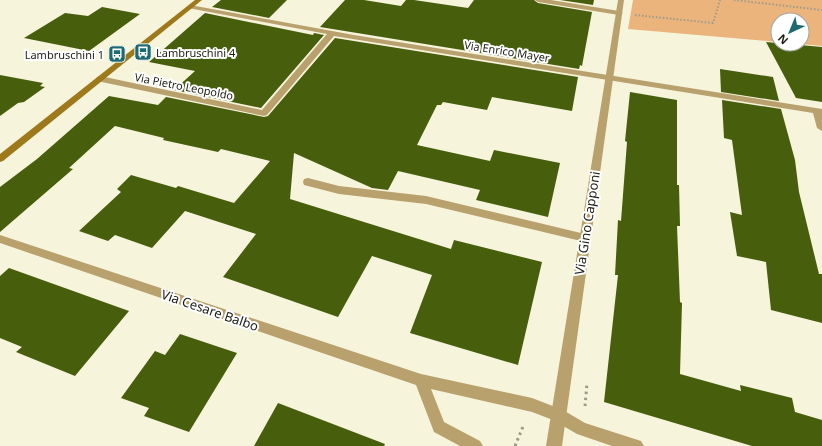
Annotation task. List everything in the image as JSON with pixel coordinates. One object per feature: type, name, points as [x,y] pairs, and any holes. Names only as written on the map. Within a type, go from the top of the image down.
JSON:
[{"type":"main road","points":[[0,159],[199,0]]},
{"type":"street","points":[[538,0],[619,13]]},
{"type":"street","name":"Via Gino Capponi","points":[[554,446],[621,0]]},
{"type":"street","name":"Via Enrico Mayer","points":[[190,7],[332,33],[819,112]]},
{"type":"street","name":"Via Pietro Leopoldo","points":[[100,79],[264,113],[332,33]]},
{"type":"street","points":[[819,112],[822,128]]},
{"type":"street","points":[[308,182],[340,190],[426,200],[585,238]]},
{"type":"street","name":"Via Cesare Balbo","points":[[0,239],[421,380],[532,405],[558,415],[582,429],[636,446]]},
{"type":"street","points":[[421,380],[439,427],[475,446]]},
{"type":"path","points":[[630,15],[713,23],[720,0]]},
{"type":"path","points":[[734,0],[822,10]]},
{"type":"shaded area","points":[[633,0],[822,0],[822,46],[810,45],[810,12],[770,12],[770,41],[628,29]]},
{"type":"building","points":[[221,0],[287,0],[269,18],[212,7]]},
{"type":"building","points":[[345,0],[364,0],[401,6],[406,0],[414,0],[468,8],[474,0],[534,0],[538,3],[592,12],[582,66],[580,65],[579,69],[320,27]]},
{"type":"building","points":[[560,0],[594,0],[593,5]]},
{"type":"building","points":[[102,7],[140,14],[89,51],[24,38],[65,13],[88,16]]},
{"type":"building","points":[[205,13],[313,35],[314,33],[324,35],[261,108],[174,90],[195,71],[149,62]]},
{"type":"building","points":[[335,38],[578,77],[572,111],[492,97],[487,110],[443,102],[441,105],[437,105],[417,145],[490,161],[494,150],[560,163],[548,217],[476,200],[480,190],[398,171],[388,190],[372,188],[294,153],[290,199],[451,249],[454,240],[542,262],[518,365],[410,333],[432,275],[372,256],[338,317],[223,277],[256,234],[185,211],[152,248],[115,235],[108,241],[79,231],[121,192],[117,189],[131,175],[176,188],[178,186],[234,203],[270,161],[221,149],[218,152],[163,140],[164,138],[115,126],[69,168],[73,169],[0,232],[0,187],[37,159],[109,96],[158,105],[166,97],[264,117],[268,116]]},
{"type":"building","points":[[766,42],[770,42],[770,49]]},
{"type":"building","points":[[810,46],[822,47],[822,102],[796,98],[771,52],[810,52]]},
{"type":"building","points":[[720,69],[773,77],[779,101],[721,92]]},
{"type":"building","points":[[0,75],[43,83],[40,86],[45,87],[24,102],[18,103],[0,116]]},
{"type":"building","points":[[630,92],[677,100],[677,185],[679,185],[680,226],[677,226],[680,302],[682,303],[680,374],[741,391],[740,385],[792,398],[795,412],[822,420],[822,446],[752,446],[604,402],[618,275],[615,275],[618,220],[621,221],[627,142],[625,141]]},
{"type":"building","points":[[722,100],[781,109],[795,160],[799,192],[819,274],[822,274],[822,323],[771,310],[766,262],[737,256],[730,212],[742,215],[732,140],[724,138]]},
{"type":"building","points":[[9,268],[129,311],[75,376],[16,352],[22,347],[0,338],[0,276]]},
{"type":"building","points":[[180,334],[237,353],[189,432],[144,416],[149,408],[121,398],[155,351],[165,355]]},
{"type":"building","points":[[278,403],[385,444],[384,446],[254,446]]},
{"type":"place","name":"Lambruschini 4","points":[[143,52]]},
{"type":"place","name":"Lambruschini 1","points":[[117,54]]}]
